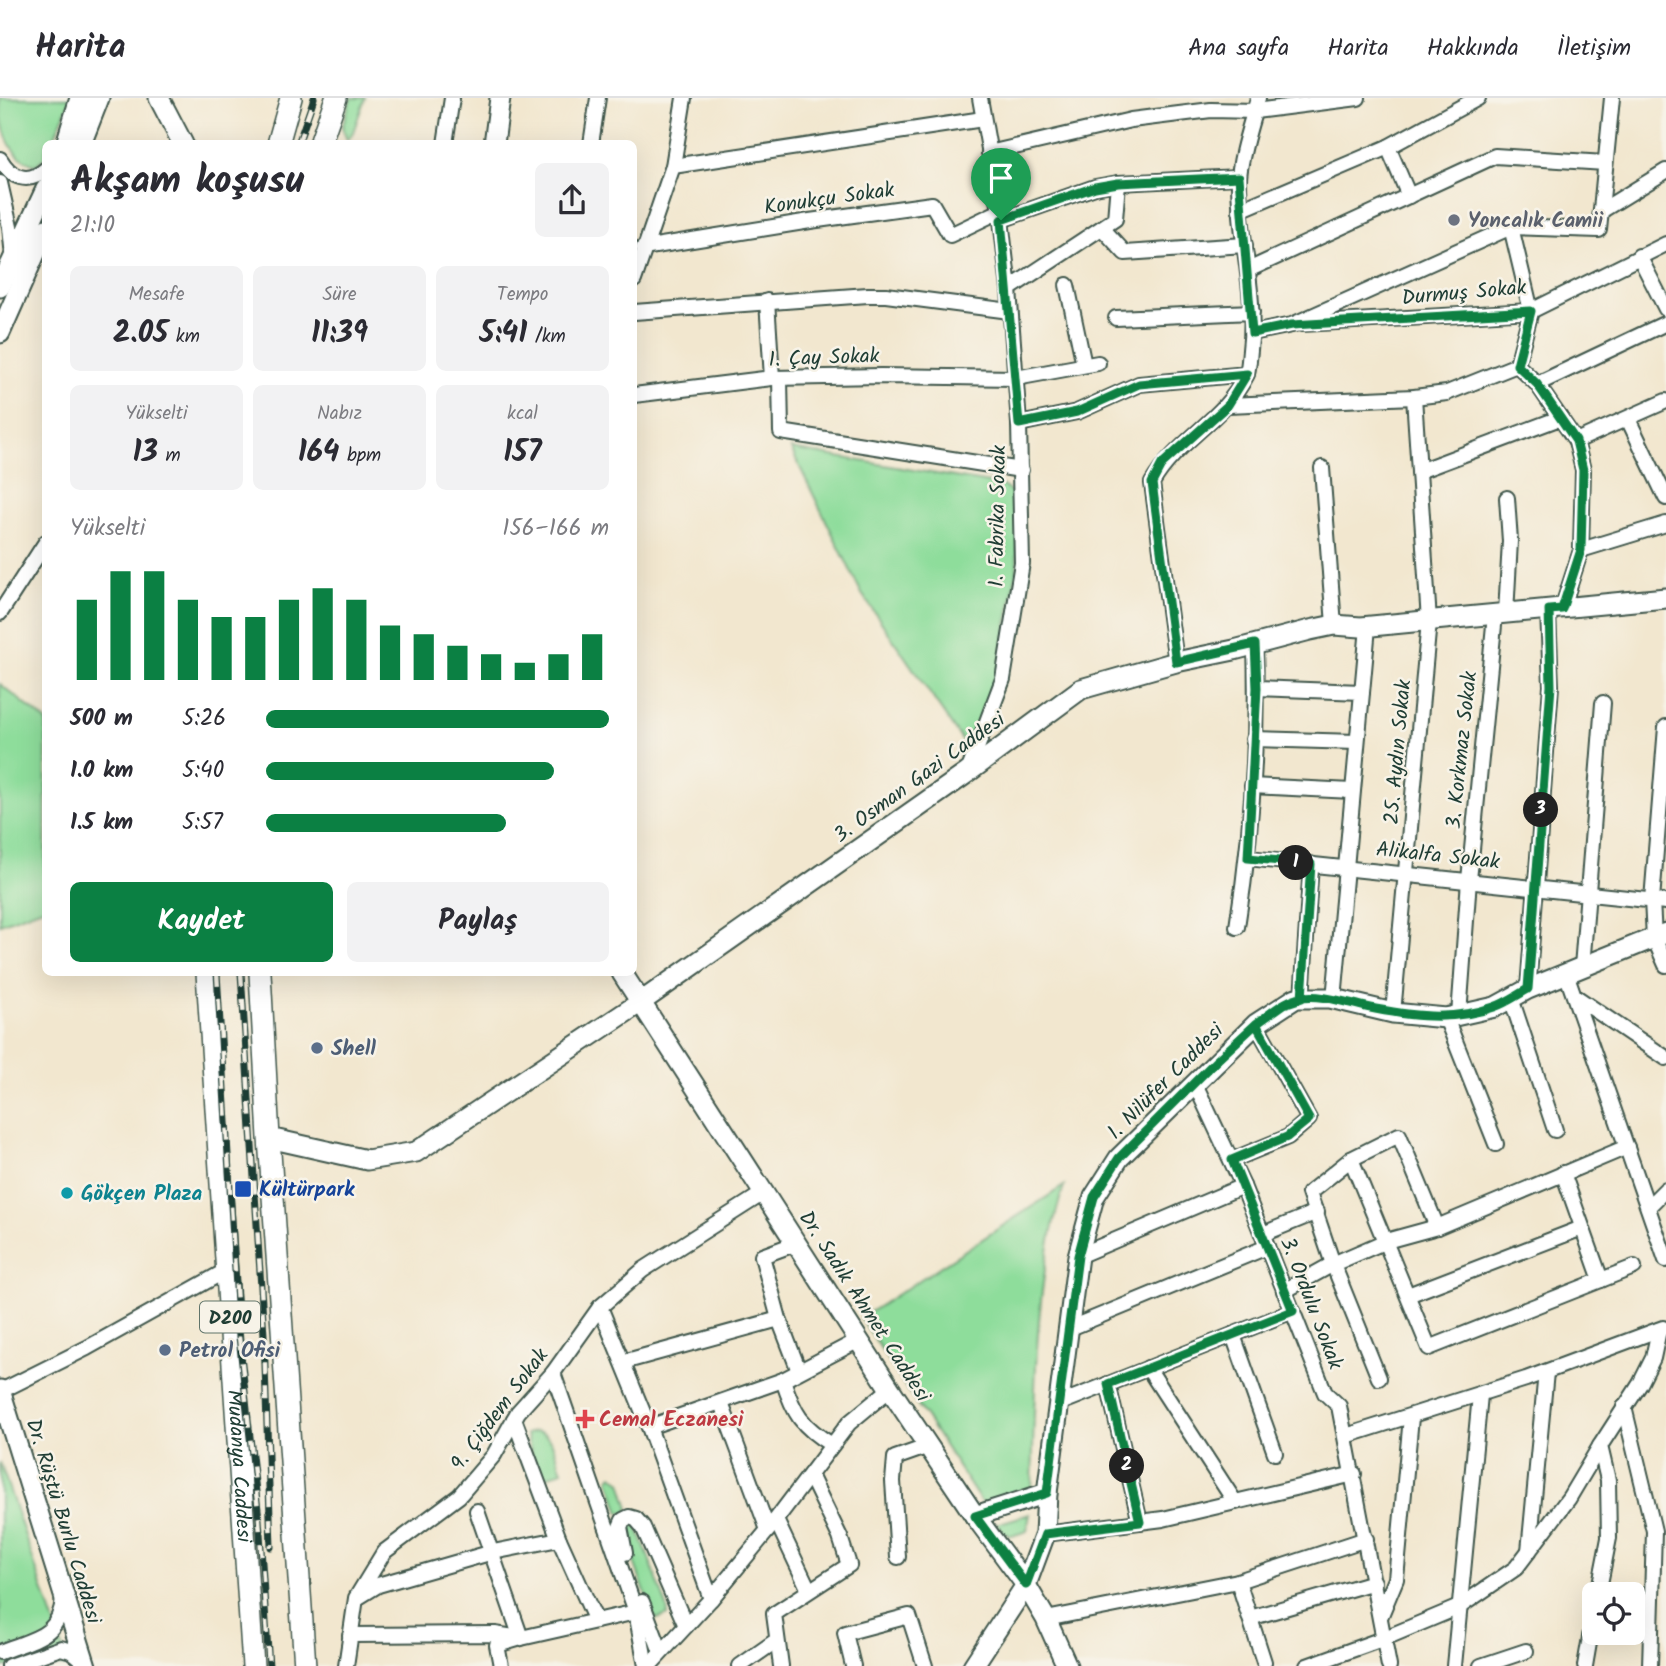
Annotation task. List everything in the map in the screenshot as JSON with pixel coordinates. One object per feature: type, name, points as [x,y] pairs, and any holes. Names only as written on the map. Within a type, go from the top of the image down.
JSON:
[{"type":"highway","points":[[279,140],[290,98]]},
{"type":"highway","points":[[321,140],[336,98]]},
{"type":"highway","name":"Mudanya Caddesi","points":[[208,976],[253,1666]]},
{"type":"highway","name":"D200","points":[[260,976],[305,1661]]},
{"type":"main road","points":[[67,140],[80,98]]},
{"type":"main road","points":[[83,140],[99,98]]},
{"type":"main road","points":[[159,98],[181,140]]},
{"type":"main road","points":[[495,140],[500,98]]},
{"type":"main road","points":[[0,286],[42,197]]},
{"type":"main road","points":[[0,333],[42,238]]},
{"type":"main road","name":"3. Osman Gazi Caddesi","points":[[269,1138],[368,1160],[416,1152],[641,1002],[967,773],[1081,689],[1176,662],[1334,625],[1368,627],[1666,598]]},
{"type":"main road","name":"1. Nilüfer Caddesi","points":[[973,1666],[1026,1585],[1045,1534],[1047,1493],[1078,1256],[1094,1197],[1119,1158],[1256,1024],[1284,1004],[1302,998],[1334,999],[1394,1013],[1452,1016],[1495,1007],[1574,970],[1660,935]]},
{"type":"main road","name":"Dr. Sadık Ahmet Caddesi","points":[[624,976],[890,1389],[975,1516],[1026,1585],[1046,1619],[1067,1666]]},
{"type":"main road","name":"Dr. Rüştü Burlu Caddesi","points":[[0,1390],[85,1664]]},
{"type":"main road","points":[[975,1516],[1047,1493]]},
{"type":"street","points":[[446,140],[452,98]]},
{"type":"street","points":[[592,140],[598,98]]},
{"type":"street","points":[[637,269],[673,166],[684,98]]},
{"type":"street","name":"1. Fabrika Sokak","points":[[967,773],[1003,679],[1022,563],[1019,424],[1009,289],[980,98]]},
{"type":"street","points":[[989,153],[1131,120],[1256,104],[1358,98]]},
{"type":"street","points":[[1240,211],[1388,147],[1478,98]]},
{"type":"street","points":[[1252,333],[1292,325],[1511,227],[1599,230],[1612,98]]},
{"type":"street","points":[[1176,662],[1152,483],[1162,464],[1228,405],[1247,374],[1252,312],[1240,211],[1239,177],[1256,104]]},
{"type":"street","points":[[673,166],[983,119]]},
{"type":"street","points":[[1388,147],[1409,196]]},
{"type":"street","points":[[1248,270],[1495,156],[1605,163]]},
{"type":"street","points":[[0,159],[16,177],[27,179],[42,172]]},
{"type":"street","points":[[1601,211],[1666,171]]},
{"type":"street","points":[[1000,216],[1095,187],[1118,183],[1239,177]]},
{"type":"street","points":[[0,183],[10,227],[13,259]]},
{"type":"street","points":[[1009,289],[1115,219],[1118,183]]},
{"type":"street","name":"Konukçu Sokak","points":[[643,248],[932,204],[950,235],[1000,216]]},
{"type":"street","points":[[1511,227],[1531,311],[1517,365]]},
{"type":"street","points":[[1102,228],[1125,253],[1245,245]]},
{"type":"street","name":"Durmuş Sokak","points":[[1292,325],[1531,311],[1666,244]]},
{"type":"street","points":[[1639,256],[1666,310]]},
{"type":"street","name":"1. Çay Sokak","points":[[637,395],[776,378],[1016,378],[1091,364],[1067,285]]},
{"type":"street","points":[[637,312],[886,295],[1010,312]]},
{"type":"street","points":[[766,301],[781,432],[1021,470]]},
{"type":"street","points":[[1116,318],[1252,312]]},
{"type":"street","points":[[1537,384],[1666,323]]},
{"type":"street","points":[[1517,365],[1537,384],[1576,441],[1583,470],[1581,550],[1555,609],[1535,887],[1519,994],[1555,1130]]},
{"type":"street","points":[[1228,405],[1414,397],[1447,393],[1517,365]]},
{"type":"street","points":[[1019,424],[1077,412],[1139,384],[1247,374]]},
{"type":"street","name":"25. Aydın Sokak","points":[[1394,1013],[1429,621],[1414,397]]},
{"type":"street","points":[[1576,441],[1666,401]]},
{"type":"street","points":[[1419,471],[1560,418]]},
{"type":"street","points":[[1628,419],[1666,498]]},
{"type":"street","points":[[1322,467],[1334,625]]},
{"type":"street","name":"3. Korkmaz Sokak","points":[[1452,1016],[1510,541],[1507,498]]},
{"type":"street","points":[[1581,550],[1666,524]]},
{"type":"street","points":[[0,613],[42,548]]},
{"type":"street","points":[[1334,999],[1368,627]]},
{"type":"street","points":[[1237,927],[1248,858],[1257,688],[1255,644]]},
{"type":"street","points":[[1257,688],[1362,692]]},
{"type":"street","points":[[1603,703],[1587,892],[1574,970],[1576,997],[1666,1260]]},
{"type":"street","points":[[1666,727],[1659,901],[1660,935],[1666,965]]},
{"type":"street","points":[[1254,739],[1357,742]]},
{"type":"street","points":[[1252,786],[1352,791]]},
{"type":"street","name":"Alikalfa Sokak","points":[[1248,858],[1659,901]]},
{"type":"street","points":[[1302,998],[1311,864]]},
{"type":"street","points":[[1576,997],[1666,1058]]},
{"type":"street","points":[[1452,1016],[1496,1143]]},
{"type":"street","points":[[1232,1160],[1287,1137],[1309,1119],[1256,1024]]},
{"type":"street","name":"3. Ordulu Sokak","points":[[1195,1084],[1243,1186],[1325,1393],[1339,1406],[1389,1666]]},
{"type":"street","points":[[1379,1378],[1308,1193],[1351,1159],[1399,1135],[1437,1227]]},
{"type":"street","points":[[1284,1291],[1334,1264],[1386,1241],[1437,1227],[1627,1147]]},
{"type":"street","points":[[1351,1159],[1429,1348],[1634,1267]]},
{"type":"street","points":[[1563,1173],[1601,1280]]},
{"type":"street","points":[[1078,1256],[1243,1186]]},
{"type":"street","points":[[1648,1208],[1666,1189]]},
{"type":"street","name":"9. Çiğdem Sokak","points":[[346,1666],[356,1598],[384,1552],[459,1496],[494,1455],[514,1419],[553,1373],[600,1307],[643,1270],[765,1192]]},
{"type":"street","points":[[1068,1329],[1265,1241],[1317,1212]]},
{"type":"street","points":[[1408,1295],[1582,1228]]},
{"type":"street","points":[[797,1242],[762,1256],[779,1320],[799,1371]]},
{"type":"street","points":[[0,1390],[86,1348],[227,1270]]},
{"type":"street","points":[[600,1307],[649,1427],[711,1599]]},
{"type":"street","points":[[1058,1404],[1293,1311]]},
{"type":"street","points":[[623,1362],[779,1320]]},
{"type":"street","points":[[1346,1436],[1480,1395],[1662,1329]]},
{"type":"street","points":[[1307,1666],[1385,1638],[1459,1607],[1516,1568],[1569,1498],[1640,1384],[1653,1358],[1662,1329]]},
{"type":"street","points":[[1233,1335],[1275,1453]]},
{"type":"street","points":[[649,1427],[783,1380],[859,1340]]},
{"type":"street","points":[[1148,1368],[1236,1502]]},
{"type":"street","points":[[1529,1551],[1546,1372]]},
{"type":"street","points":[[553,1373],[636,1612],[647,1666]]},
{"type":"street","points":[[783,1380],[790,1403],[809,1431],[832,1445]]},
{"type":"street","points":[[1108,1384],[1140,1522]]},
{"type":"street","points":[[647,1666],[711,1599],[772,1525],[849,1423],[890,1389]]},
{"type":"street","points":[[1454,1666],[1480,1395]]},
{"type":"street","points":[[721,1403],[772,1525],[809,1590]]},
{"type":"street","points":[[1624,1407],[1654,1531],[1650,1666]]},
{"type":"street","points":[[1381,1615],[1396,1579],[1411,1418]]},
{"type":"street","points":[[514,1419],[559,1539],[596,1621]]},
{"type":"street","points":[[898,1558],[893,1480],[895,1458],[929,1446]]},
{"type":"street","points":[[1600,1446],[1608,1480],[1609,1538],[1600,1582]]},
{"type":"street","points":[[1045,1534],[1140,1522],[1354,1474]]},
{"type":"street","points":[[781,1666],[774,1614],[849,1564],[840,1537],[810,1475]]},
{"type":"street","points":[[477,1511],[521,1637]]},
{"type":"street","points":[[661,1653],[621,1541],[620,1527],[623,1520],[629,1517],[636,1519],[643,1527],[686,1626]]},
{"type":"street","points":[[356,1598],[378,1585],[493,1552],[559,1539]]},
{"type":"street","points":[[1046,1619],[1238,1581],[1366,1539]]},
{"type":"street","points":[[1238,1581],[1261,1665]]},
{"type":"street","points":[[1250,1618],[1374,1582]]},
{"type":"street","points":[[0,1652],[44,1635],[56,1626],[62,1612],[63,1593]]},
{"type":"street","points":[[501,1666],[496,1645],[636,1612]]},
{"type":"street","points":[[853,1666],[845,1633],[909,1616],[925,1666]]},
{"type":"street","points":[[350,1635],[495,1634],[521,1637]]},
{"type":"street","points":[[740,1666],[777,1640]]},
{"type":"street","points":[[1585,1666],[1589,1645]]},
{"type":"street","points":[[9,1666],[61,1648],[71,1651],[85,1664]]},
{"type":"street","points":[[1481,1666],[1526,1651]]},
{"type":"green space","points":[[0,98],[71,98],[53,140],[42,140],[42,160],[36,165],[26,161],[12,148],[2,118]]},
{"type":"green space","points":[[351,98],[365,98],[352,135],[347,140],[342,128]]},
{"type":"green space","points":[[791,449],[1001,485],[1013,493],[1018,506],[1017,569],[997,681],[972,755],[862,594]]},
{"type":"green space","points":[[0,684],[42,718],[42,908],[0,924]]},
{"type":"green space","points":[[1064,1186],[1054,1221],[1041,1296],[1032,1487],[985,1508],[861,1318]]},
{"type":"green space","points":[[536,1431],[551,1441],[562,1471],[539,1480],[526,1434]]},
{"type":"green space","points":[[0,1462],[69,1666],[0,1666]]},
{"type":"green space","points":[[613,1475],[621,1482],[629,1508],[626,1513],[620,1513],[609,1479]]},
{"type":"green space","points":[[1030,1514],[1027,1531],[1012,1536],[1004,1533],[996,1524]]},
{"type":"green space","points":[[626,1523],[637,1526],[668,1615],[657,1619],[653,1615],[625,1536]]},
{"type":"railway","points":[[299,140],[314,98]]},
{"type":"railway","points":[[217,976],[239,1337],[259,1519],[269,1666]]},
{"type":"railway","points":[[241,976],[264,1335],[271,1547]]},
{"type":"place","name":"Yoncalık Camii","points":[[1454,220]]},
{"type":"place","name":"Shell","points":[[317,1048]]},
{"type":"place","name":"Kültürpark","points":[[243,1189]]},
{"type":"place","name":"Gökçen Plaza","points":[[67,1193]]},
{"type":"place","name":"Petrol Ofisi","points":[[165,1350]]},
{"type":"place","name":"Cemal Eczanesi","points":[[585,1419]]},
{"type":"route","points":[[1001,220],[1019,424],[1077,412],[1139,384],[1247,374],[1228,405],[1162,464],[1152,483],[1176,662],[1255,644],[1257,688],[1248,858],[1311,864],[1302,998],[1284,1004],[1256,1024],[1216,1061],[1119,1158],[1094,1197],[1078,1256],[1047,1493],[975,1516],[1026,1585],[1045,1534],[1140,1522],[1108,1384],[1293,1311],[1232,1160],[1287,1137],[1309,1119],[1256,1024],[1284,1004],[1296,998],[1302,998],[1330,998],[1394,1013],[1446,1017],[1495,1007],[1528,989],[1551,686],[1549,610],[1562,609],[1581,550],[1584,505],[1583,470],[1576,441],[1537,384],[1517,365],[1531,311],[1292,325],[1252,333],[1239,177],[1118,183],[1095,187],[1001,220]]}]
